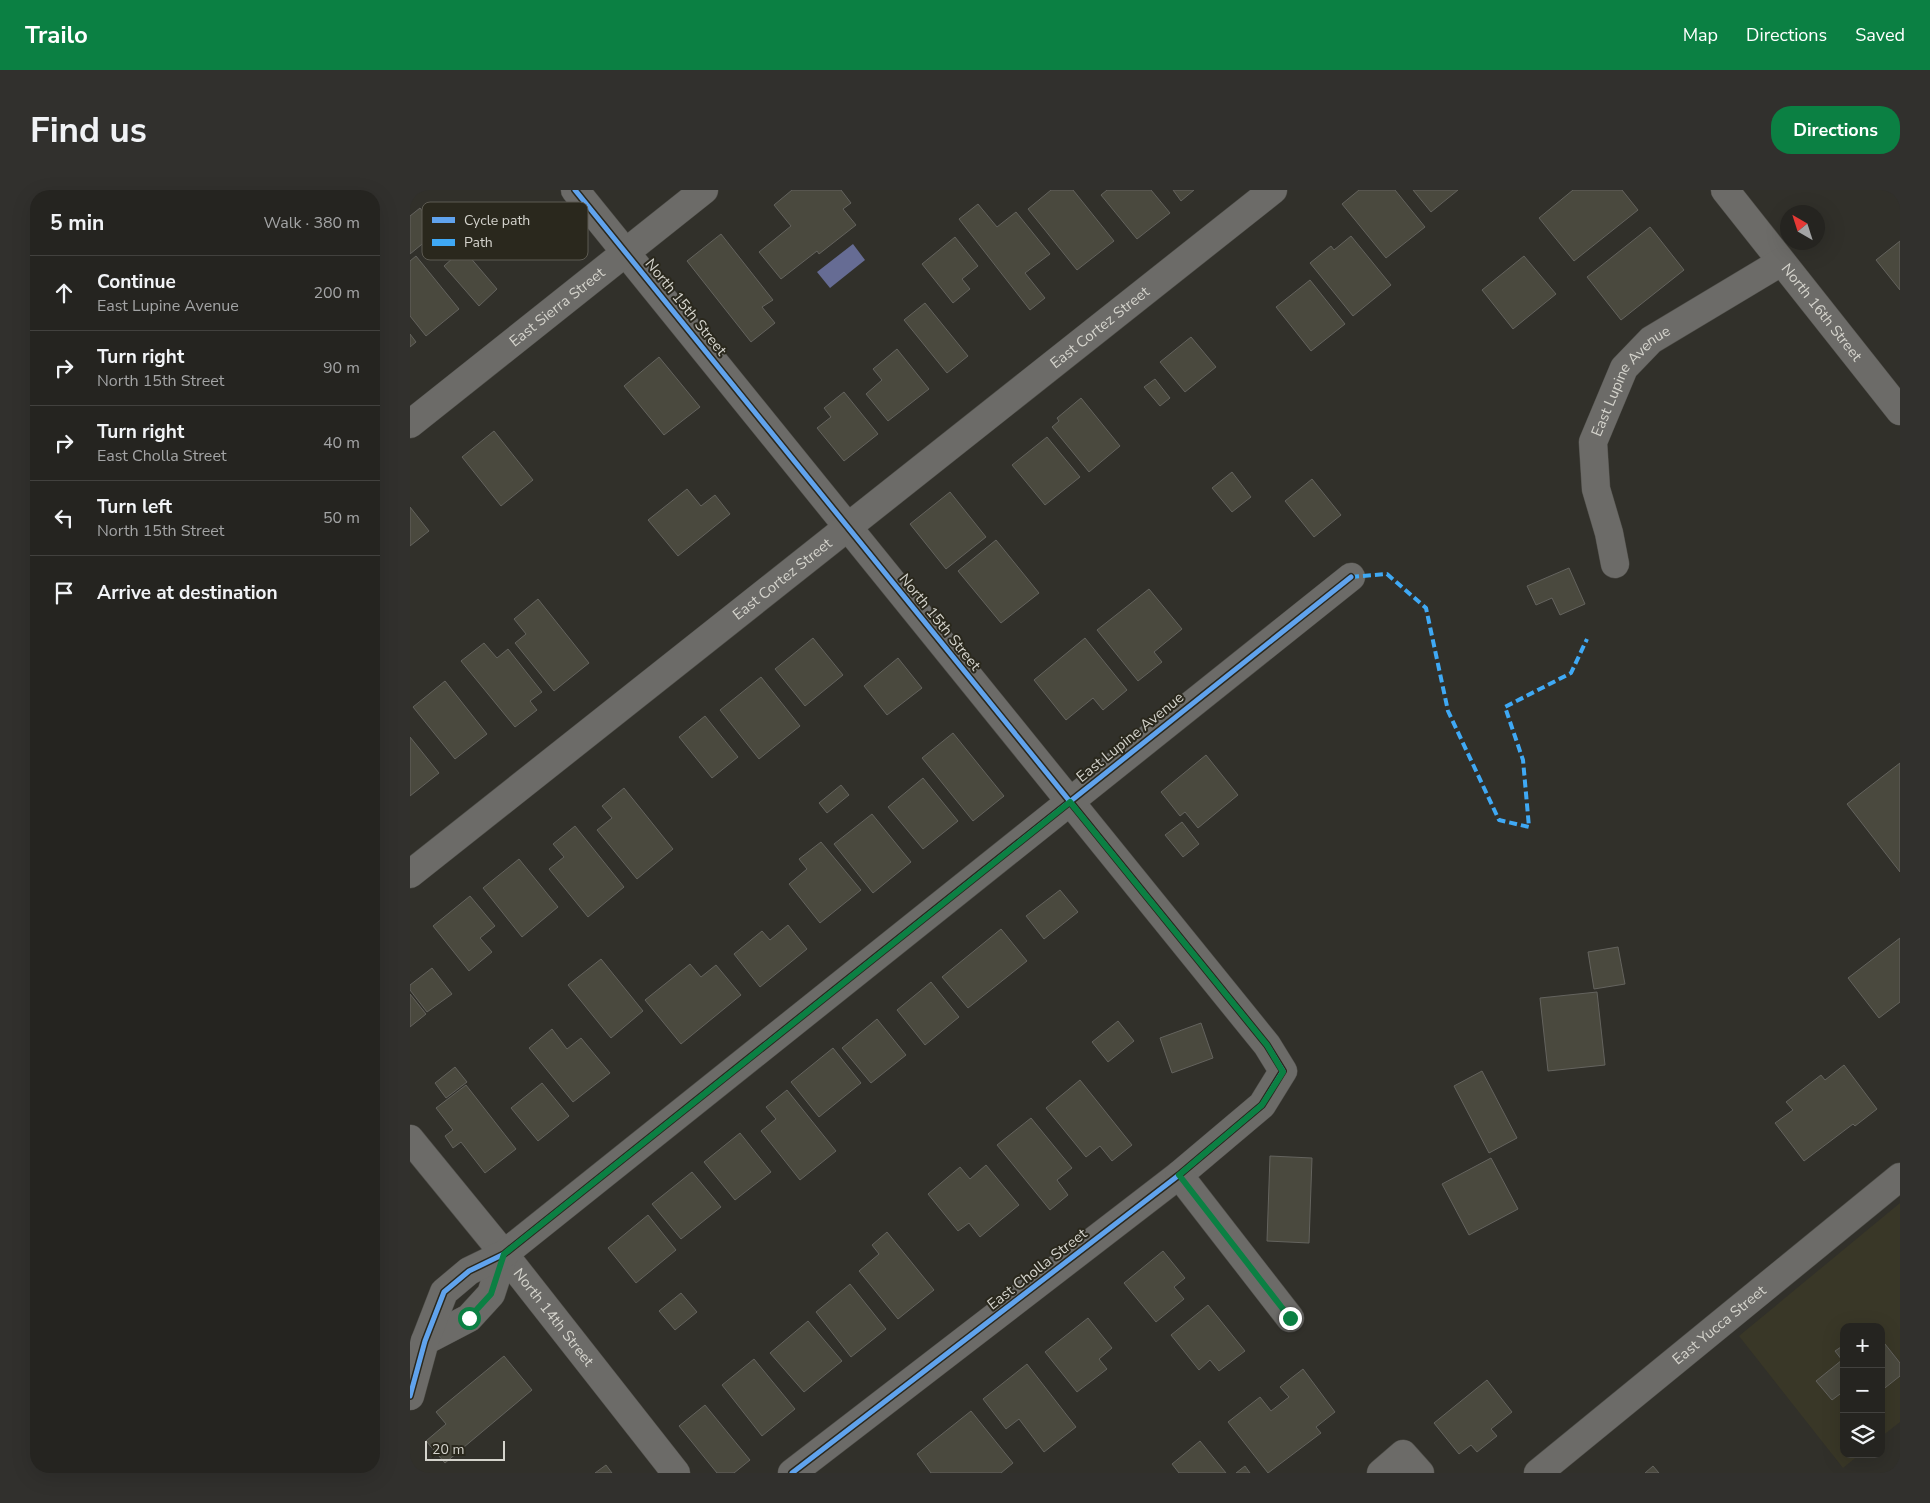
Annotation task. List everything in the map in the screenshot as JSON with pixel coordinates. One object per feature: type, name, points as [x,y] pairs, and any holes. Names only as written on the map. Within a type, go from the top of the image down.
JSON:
[{"type":"street","name":"North 15th Street","points":[[575,190],[585,202]]},
{"type":"street","name":"East Sierra Street","points":[[410,424],[704,190]]},
{"type":"street","name":"East Cortez Street","points":[[410,874],[1273,190]]},
{"type":"street","name":"North 16th Street","points":[[1725,190],[1900,411]]},
{"type":"street","name":"North 15th Street","points":[[588,206],[1267,1045],[1283,1072]]},
{"type":"street","name":"East Lupine Avenue","points":[[1615,564],[1609,533],[1596,489],[1593,442],[1624,368],[1651,340],[1781,262]]},
{"type":"street","name":"East Lupine Avenue","points":[[504,1254],[1351,577]]},
{"type":"street","name":"East Cholla Street","points":[[792,1473],[1179,1175],[1262,1105],[1283,1072]]},
{"type":"street","name":"North 14th Street","points":[[410,1139],[504,1254],[676,1473]]},
{"type":"street","points":[[1179,1175],[1290,1318]]},
{"type":"street","name":"East Yucca Street","points":[[1538,1473],[1900,1177]]},
{"type":"street","points":[[410,1396],[417,1339],[469,1318],[491,1294],[504,1254]]},
{"type":"street","points":[[1381,1473],[1411,1463]]},
{"type":"shaded area","points":[[1900,1203],[1900,1422],[1885,1434],[1885,1323],[1840,1323],[1840,1458],[1855,1458],[1843,1468],[1739,1336]]},
{"type":"water","points":[[853,244],[865,260],[830,288],[817,272]]},
{"type":"building","points":[[792,190],[841,190],[851,203],[843,209],[856,225],[819,254],[817,251],[781,279],[759,252],[791,226],[774,205]]},
{"type":"building","points":[[1051,190],[1073,190],[1114,241],[1077,270],[1028,209]]},
{"type":"building","points":[[1107,190],[1151,190],[1170,213],[1137,239],[1101,195]]},
{"type":"building","points":[[1173,190],[1194,190],[1181,201]]},
{"type":"building","points":[[1359,190],[1395,190],[1425,227],[1386,258],[1342,204]]},
{"type":"building","points":[[1413,190],[1458,190],[1431,212]]},
{"type":"building","points":[[1573,190],[1622,190],[1638,210],[1574,261],[1539,218]]},
{"type":"building","points":[[978,204],[997,227],[1016,212],[1050,254],[1025,273],[1045,298],[1030,310],[959,219]]},
{"type":"building","points":[[420,208],[422,211],[422,244],[410,254],[410,216]]},
{"type":"building","points":[[1650,227],[1684,270],[1621,320],[1587,277]]},
{"type":"building","points":[[721,234],[773,300],[762,307],[775,323],[751,342],[687,261]]},
{"type":"building","points":[[1351,236],[1391,285],[1353,316],[1310,263],[1331,246],[1334,250]]},
{"type":"building","points":[[955,237],[978,266],[962,279],[970,289],[953,303],[922,264]]},
{"type":"building","points":[[1900,241],[1900,290],[1876,260]]},
{"type":"building","points":[[416,256],[459,309],[426,336],[410,316],[410,261]]},
{"type":"building","points":[[1524,256],[1556,294],[1513,329],[1482,290]]},
{"type":"building","points":[[451,260],[472,260],[497,289],[479,306],[444,266]]},
{"type":"building","points":[[1310,280],[1345,324],[1311,351],[1276,307]]},
{"type":"building","points":[[925,303],[968,356],[947,373],[904,320]]},
{"type":"building","points":[[410,334],[416,342],[410,347]]},
{"type":"building","points":[[1191,337],[1216,367],[1185,392],[1160,362]]},
{"type":"building","points":[[897,349],[929,389],[888,421],[866,394],[882,380],[873,369]]},
{"type":"building","points":[[659,357],[700,407],[664,435],[624,386]]},
{"type":"building","points":[[1155,379],[1170,398],[1160,406],[1144,387]]},
{"type":"building","points":[[844,392],[878,434],[844,461],[817,428],[831,417],[824,408]]},
{"type":"building","points":[[1081,398],[1120,446],[1089,472],[1052,427],[1059,421],[1057,418]]},
{"type":"building","points":[[494,431],[533,480],[501,506],[462,457]]},
{"type":"building","points":[[1047,437],[1080,477],[1045,505],[1012,465]]},
{"type":"building","points":[[1232,472],[1251,497],[1232,512],[1212,488]]},
{"type":"building","points":[[1312,479],[1341,515],[1314,537],[1285,501]]},
{"type":"building","points":[[687,489],[701,506],[715,495],[730,514],[678,556],[648,520]]},
{"type":"building","points":[[950,492],[986,537],[946,569],[910,524]]},
{"type":"building","points":[[410,507],[429,531],[410,546]]},
{"type":"building","points":[[996,540],[1039,593],[1001,623],[958,571]]},
{"type":"building","points":[[1569,568],[1585,604],[1560,615],[1552,598],[1536,605],[1527,586]]},
{"type":"building","points":[[1149,589],[1182,629],[1154,652],[1162,662],[1138,681],[1097,630]]},
{"type":"building","points":[[538,599],[589,663],[554,691],[515,643],[526,634],[514,619]]},
{"type":"building","points":[[813,638],[843,675],[805,706],[775,669]]},
{"type":"building","points":[[1085,638],[1127,690],[1103,710],[1093,698],[1066,720],[1034,680]]},
{"type":"building","points":[[484,643],[497,658],[508,649],[542,692],[530,701],[537,710],[515,727],[461,661]]},
{"type":"building","points":[[898,658],[922,688],[887,715],[864,686]]},
{"type":"building","points":[[761,677],[800,726],[759,759],[720,710]]},
{"type":"building","points":[[445,681],[487,734],[455,759],[413,707]]},
{"type":"building","points":[[705,716],[738,757],[712,778],[679,737]]},
{"type":"building","points":[[953,733],[1004,796],[973,821],[922,758]]},
{"type":"building","points":[[410,737],[439,773],[410,796]]},
{"type":"building","points":[[1206,755],[1238,795],[1198,828],[1185,812],[1180,816],[1161,792]]},
{"type":"building","points":[[1900,763],[1900,872],[1847,804]]},
{"type":"building","points":[[923,778],[958,821],[923,849],[888,807]]},
{"type":"building","points":[[841,785],[849,795],[827,813],[819,803]]},
{"type":"building","points":[[624,788],[673,849],[637,879],[597,830],[612,818],[602,806]]},
{"type":"building","points":[[872,814],[911,862],[873,893],[834,844]]},
{"type":"building","points":[[1182,822],[1199,844],[1183,857],[1165,835]]},
{"type":"building","points":[[575,826],[624,887],[588,917],[549,869],[564,857],[553,844]]},
{"type":"building","points":[[821,842],[861,890],[820,923],[789,884],[807,869],[799,859]]},
{"type":"building","points":[[519,859],[558,907],[522,937],[483,888]]},
{"type":"building","points":[[1060,890],[1078,912],[1044,939],[1026,916]]},
{"type":"building","points":[[470,896],[495,926],[480,938],[492,952],[469,971],[433,926]]},
{"type":"building","points":[[788,925],[807,949],[760,987],[734,954],[762,931],[770,940]]},
{"type":"building","points":[[1001,929],[1027,961],[968,1008],[942,977]]},
{"type":"building","points":[[1900,938],[1900,1002],[1879,1018],[1848,978]]},
{"type":"building","points":[[1618,947],[1625,984],[1594,989],[1588,952]]},
{"type":"building","points":[[601,959],[643,1011],[611,1038],[568,985]]},
{"type":"building","points":[[690,964],[701,977],[716,965],[741,995],[681,1044],[645,1000]]},
{"type":"building","points":[[432,968],[452,994],[427,1012],[410,990],[410,985]]},
{"type":"building","points":[[931,982],[959,1017],[925,1045],[897,1010]]},
{"type":"building","points":[[1597,992],[1605,1065],[1548,1071],[1540,998]]},
{"type":"building","points":[[410,994],[426,1014],[410,1027]]},
{"type":"building","points":[[877,1019],[906,1055],[871,1083],[842,1048]]},
{"type":"building","points":[[1118,1021],[1134,1041],[1108,1062],[1092,1042]]},
{"type":"building","points":[[1201,1023],[1213,1058],[1172,1073],[1160,1038]]},
{"type":"building","points":[[552,1029],[567,1049],[581,1038],[610,1073],[573,1102],[529,1048]]},
{"type":"building","points":[[833,1048],[861,1083],[819,1117],[791,1082]]},
{"type":"building","points":[[1844,1065],[1877,1109],[1855,1126],[1853,1124],[1804,1161],[1775,1123],[1793,1110],[1786,1102],[1821,1075],[1825,1080]]},
{"type":"building","points":[[455,1067],[467,1082],[446,1098],[435,1083]]},
{"type":"building","points":[[1482,1071],[1517,1138],[1489,1153],[1454,1086]]},
{"type":"building","points":[[1080,1080],[1132,1145],[1112,1161],[1100,1146],[1086,1157],[1046,1108]]},
{"type":"building","points":[[542,1083],[569,1116],[538,1141],[511,1108]]},
{"type":"building","points":[[466,1085],[516,1149],[485,1173],[461,1142],[453,1148],[445,1136],[453,1130],[436,1108]]},
{"type":"building","points":[[787,1090],[836,1151],[800,1180],[761,1131],[776,1119],[766,1107]]},
{"type":"building","points":[[1031,1118],[1072,1168],[1057,1180],[1068,1195],[1050,1210],[997,1145]]},
{"type":"building","points":[[740,1133],[771,1172],[735,1200],[704,1162]]},
{"type":"building","points":[[1270,1156],[1312,1158],[1309,1243],[1267,1241]]},
{"type":"building","points":[[1491,1158],[1518,1209],[1469,1235],[1442,1184]]},
{"type":"building","points":[[986,1165],[1019,1205],[980,1237],[969,1223],[958,1231],[928,1194],[960,1167],[970,1179]]},
{"type":"building","points":[[692,1172],[721,1207],[681,1239],[652,1204]]},
{"type":"building","points":[[648,1215],[676,1250],[636,1283],[608,1248]]},
{"type":"building","points":[[887,1232],[934,1290],[898,1319],[859,1271],[879,1254],[872,1245]]},
{"type":"building","points":[[1163,1251],[1185,1278],[1174,1287],[1184,1299],[1156,1322],[1124,1283]]},
{"type":"building","points":[[850,1284],[886,1329],[851,1357],[816,1312]]},
{"type":"building","points":[[681,1293],[697,1312],[675,1330],[659,1311]]},
{"type":"building","points":[[1208,1305],[1245,1351],[1219,1371],[1210,1360],[1199,1370],[1171,1335]]},
{"type":"building","points":[[1088,1318],[1112,1348],[1099,1359],[1107,1369],[1077,1392],[1045,1352]]},
{"type":"building","points":[[808,1321],[842,1361],[804,1392],[770,1353]]},
{"type":"building","points":[[1885,1344],[1900,1363],[1900,1376],[1885,1388]]},
{"type":"building","points":[[1840,1348],[1840,1357],[1835,1351]]},
{"type":"building","points":[[504,1356],[532,1390],[445,1463],[426,1441],[446,1424],[436,1412]]},
{"type":"building","points":[[754,1359],[795,1409],[762,1436],[722,1385]]},
{"type":"building","points":[[1840,1362],[1840,1394],[1832,1400],[1816,1381]]},
{"type":"building","points":[[1027,1364],[1076,1427],[1044,1452],[1019,1419],[1006,1429],[983,1399]]},
{"type":"building","points":[[1303,1369],[1335,1412],[1316,1427],[1321,1433],[1268,1473],[1228,1422],[1260,1397],[1271,1411],[1289,1397],[1280,1387]]},
{"type":"building","points":[[1487,1380],[1512,1412],[1491,1429],[1497,1436],[1477,1452],[1471,1445],[1459,1454],[1434,1423]]},
{"type":"building","points":[[705,1405],[750,1460],[734,1473],[717,1473],[679,1426]]},
{"type":"building","points":[[971,1411],[1013,1463],[1001,1473],[931,1473],[917,1454]]},
{"type":"building","points":[[1200,1441],[1226,1473],[1179,1473],[1172,1464]]},
{"type":"building","points":[[606,1465],[612,1473],[595,1473]]},
{"type":"building","points":[[1245,1466],[1250,1473],[1236,1473]]},
{"type":"building","points":[[1653,1466],[1659,1473],[1645,1473]]},
{"type":"marked path","points":[[1351,577],[1387,574],[1426,608],[1448,711],[1499,820],[1529,827],[1523,760],[1505,707],[1571,673],[1587,639]]},
{"type":"cycle path","points":[[575,190],[585,202]]},
{"type":"cycle path","points":[[588,206],[1267,1045],[1283,1071],[1262,1105],[1179,1175],[792,1473]]},
{"type":"cycle path","points":[[410,1396],[425,1341],[444,1292],[469,1271],[504,1254],[1351,577]]},
{"type":"route","points":[[469,1318],[491,1294],[504,1254],[1070,802],[1267,1045],[1283,1072],[1262,1105],[1179,1175],[1290,1318]]}]
